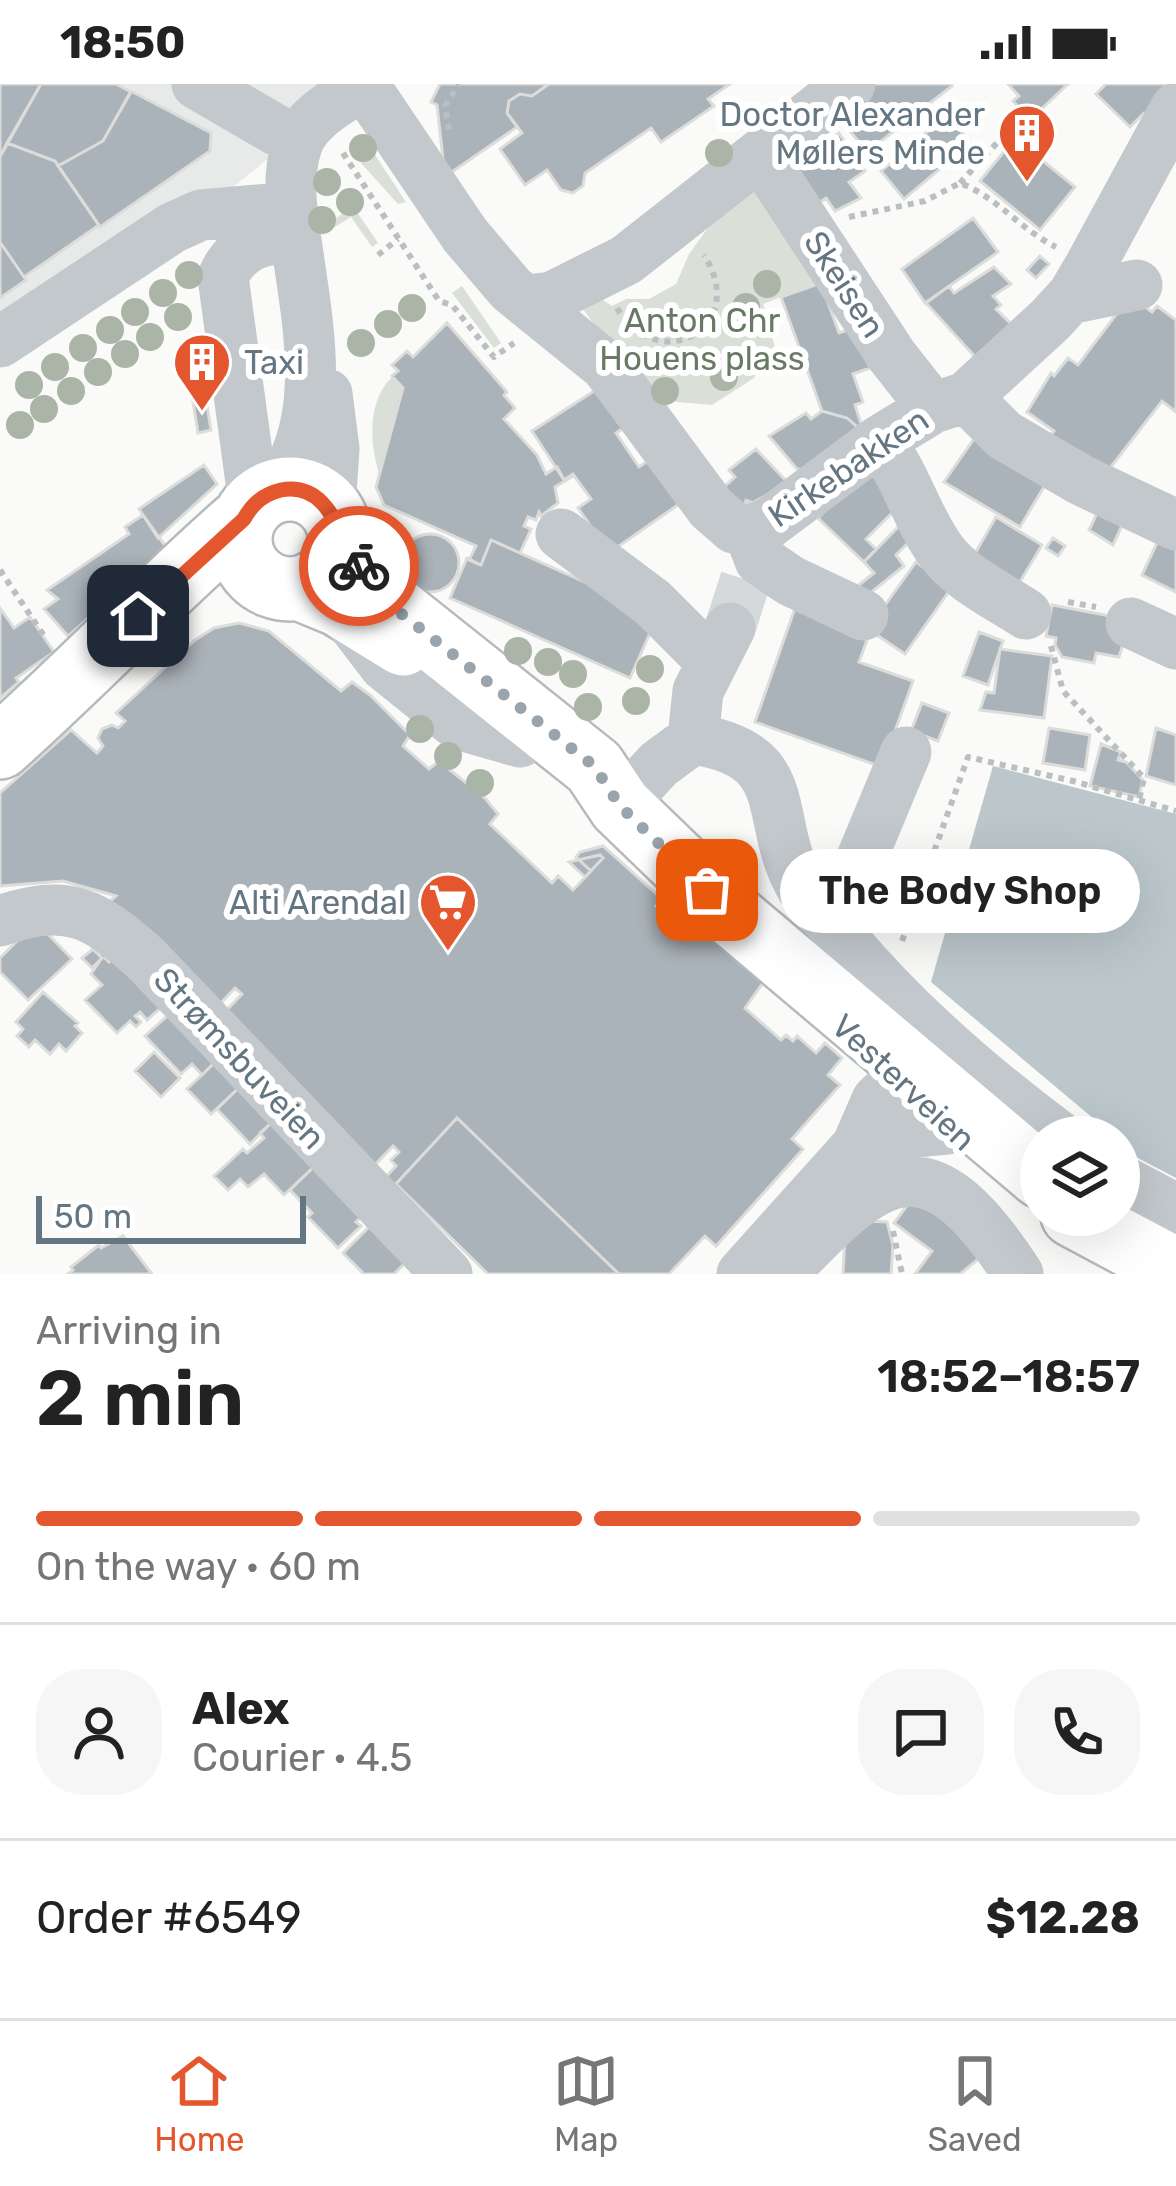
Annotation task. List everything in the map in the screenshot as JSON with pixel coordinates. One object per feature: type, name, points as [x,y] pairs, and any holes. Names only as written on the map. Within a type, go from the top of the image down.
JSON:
[{"type":"main road","points":[[289,512],[241,550],[247,565],[303,592]]},
{"type":"main road","points":[[68,660],[163,614],[227,593],[303,592],[333,565],[289,512]]},
{"type":"main road","points":[[0,747],[68,660],[165,588],[289,512]]},
{"type":"main road","name":"Vesterveien","points":[[289,512],[393,607],[594,766],[620,806],[778,956],[867,1026],[924,1099],[1020,1179]]},
{"type":"main road","name":"Vesterveien","points":[[303,592],[398,640],[574,786],[620,806]]},
{"type":"main road","name":"Vesterveien","points":[[924,1099],[1020,1162]]},
{"type":"main road","points":[[1131,1236],[1176,1270]]},
{"type":"street","points":[[197,84],[306,143]]},
{"type":"street","points":[[289,512],[291,472],[302,445],[311,348],[293,221],[306,143],[324,111],[365,84]]},
{"type":"street","name":"Kirkebakken","points":[[365,84],[465,235],[511,289],[523,320],[606,366],[711,508],[734,528],[748,531],[769,523],[879,441],[949,403],[1099,283],[1176,108]]},
{"type":"street","points":[[523,320],[551,297],[626,260],[850,84]]},
{"type":"street","name":"Skeisen","points":[[761,155],[892,356],[949,403],[1081,480],[1176,525]]},
{"type":"street","points":[[0,342],[172,228],[201,215],[293,221]]},
{"type":"street","name":"Vesterveien","points":[[289,512],[223,277],[231,259],[293,221]]},
{"type":"street","points":[[879,441],[940,549],[960,572],[1026,614]]},
{"type":"street","points":[[748,531],[760,560],[791,581],[863,615]]},
{"type":"street","points":[[561,534],[652,603],[720,644],[698,691],[693,739],[659,764],[620,806]]},
{"type":"street","points":[[693,739],[738,750],[762,770],[772,788],[788,858],[803,890],[886,989],[1035,1116]]},
{"type":"street","points":[[818,908],[860,865],[906,752]]},
{"type":"street","name":"Strømsbuveien","points":[[0,921],[53,908],[75,910],[111,927],[448,1274]]},
{"type":"street","points":[[710,1274],[718,1250],[813,1145],[834,1138],[857,1146],[915,1132],[924,1099],[877,1100],[857,1146],[742,1274]]},
{"type":"street","points":[[783,1274],[833,1220],[890,1185],[911,1178],[932,1182],[958,1196],[1018,1274]]},
{"type":"street","points":[[1140,1210],[1176,1209]]},
{"type":"path","points":[[451,147],[445,106],[459,84]]},
{"type":"path","points":[[807,226],[925,201],[960,183],[1007,132],[1035,148]]},
{"type":"path","points":[[306,143],[398,239],[439,301],[452,305],[494,357],[523,320]]},
{"type":"path","points":[[960,183],[981,191],[1099,283]]},
{"type":"path","points":[[598,274],[622,317],[638,333],[656,342],[699,332],[711,321],[719,300],[715,272],[678,220]]},
{"type":"path","points":[[378,255],[398,239]]},
{"type":"path","points":[[0,570],[68,660]]},
{"type":"path","points":[[1026,614],[1053,600],[1106,609],[1153,633]]},
{"type":"path","points":[[1057,665],[1063,692],[1144,778],[1139,800]]},
{"type":"path","points":[[886,989],[968,757],[1176,811]]},
{"type":"path","points":[[938,882],[1064,930]]},
{"type":"shaded area","points":[[0,84],[365,84],[162,245],[0,357]]},
{"type":"shaded area","points":[[993,766],[1176,814],[1176,1178],[1140,1159],[1140,1116],[1090,1116],[931,982]]},
{"type":"green space","points":[[364,138],[406,202],[398,204],[361,163],[357,142]]},
{"type":"green space","name":"Anton Chr Houens plass","points":[[748,173],[831,277],[763,304],[775,347],[754,378],[712,405],[656,400],[624,366],[578,302],[600,298],[612,306],[626,299],[649,299],[676,284],[689,254]]},
{"type":"green space","points":[[353,206],[378,243],[372,247],[351,217],[322,235],[322,228]]},
{"type":"green space","points":[[462,286],[501,343],[494,348],[452,293]]},
{"type":"green space","points":[[392,377],[403,388],[379,473],[373,422],[378,397]]},
{"type":"building","points":[[0,84],[41,84],[0,157]]},
{"type":"building","points":[[41,84],[116,84],[131,92],[103,141],[58,166],[7,143]]},
{"type":"building","points":[[440,84],[549,84],[532,96],[520,94],[509,101],[507,113],[517,127],[449,174],[444,168],[437,105],[431,102]]},
{"type":"building","points":[[549,84],[730,84],[708,99],[714,106],[661,142],[651,128],[585,173],[583,186],[573,193],[561,190],[547,170],[525,185],[500,149],[522,133],[507,113],[509,101],[520,94],[532,96]]},
{"type":"building","points":[[869,84],[952,86],[867,152],[845,125],[853,118],[842,105]]},
{"type":"building","points":[[1008,84],[1068,84],[1036,114],[1030,107],[1024,113],[1013,101],[1019,96]]},
{"type":"building","points":[[1106,84],[1163,84],[1168,88],[1147,116],[1144,113],[1130,127],[1096,94]]},
{"type":"building","points":[[131,91],[211,133],[210,151],[100,227],[58,166],[103,141]]},
{"type":"building","points":[[947,115],[971,143],[904,199],[881,171]]},
{"type":"building","points":[[839,133],[865,171],[849,182],[861,198],[835,211],[826,198],[811,208],[785,170]]},
{"type":"building","name":"Doctor Alexander Møllers Minde","points":[[1015,138],[1075,187],[1040,230],[980,181]]},
{"type":"building","points":[[7,143],[55,161],[99,225],[24,277],[0,242],[0,157]]},
{"type":"building","points":[[973,218],[998,252],[925,303],[902,269]]},
{"type":"building","points":[[0,242],[26,280],[0,298]]},
{"type":"building","points":[[1040,256],[1049,264],[1036,278],[1027,270]]},
{"type":"building","points":[[994,267],[1011,284],[993,296],[1001,305],[996,309],[1013,326],[978,360],[926,303],[949,286],[954,293]]},
{"type":"building","points":[[821,283],[839,333],[855,328],[870,368],[853,374],[863,402],[855,405],[864,433],[847,418],[822,411],[781,297]]},
{"type":"building","points":[[1130,296],[1152,312],[1157,306],[1176,320],[1176,412],[1162,401],[1107,472],[1049,437],[1054,431],[1027,412],[1051,373],[1054,376],[1068,358],[1078,365]]},
{"type":"building","points":[[447,323],[507,392],[504,395],[515,408],[504,419],[537,455],[546,474],[557,467],[564,480],[575,475],[555,487],[558,503],[541,516],[539,512],[536,520],[528,517],[524,526],[531,529],[520,553],[491,540],[481,565],[469,560],[476,546],[384,505],[376,487],[403,388],[392,376],[398,371],[392,365],[407,351],[413,357]]},
{"type":"building","points":[[605,384],[631,423],[616,433],[639,467],[652,458],[682,502],[609,553],[578,508],[591,499],[573,474],[564,480],[532,431]]},
{"type":"building","name":"Taxi","points":[[205,393],[211,430],[198,433],[192,395]]},
{"type":"building","points":[[822,411],[847,418],[864,433],[812,471],[797,469],[769,436],[806,413],[811,419]]},
{"type":"building","points":[[978,433],[1051,475],[1020,527],[944,482]]},
{"type":"building","points":[[756,449],[788,483],[736,512],[718,492],[735,477],[729,470]]},
{"type":"building","points":[[873,462],[908,497],[866,539],[876,549],[864,562],[818,518]]},
{"type":"building","points":[[204,465],[217,484],[158,538],[139,509]]},
{"type":"building","points":[[1100,507],[1125,519],[1113,545],[1089,530]]},
{"type":"building","points":[[143,515],[166,547],[68,636],[44,609],[58,599],[47,590],[129,534],[125,527]]},
{"type":"building","points":[[996,517],[1042,545],[1015,590],[969,564]]},
{"type":"building","points":[[903,522],[916,535],[896,555],[904,566],[869,594],[854,589],[874,573],[864,562]]},
{"type":"building","points":[[430,534],[451,542],[459,563],[451,584],[430,592],[409,584],[401,563],[409,542]]},
{"type":"building","points":[[1161,534],[1176,541],[1176,592],[1142,575]]},
{"type":"building","points":[[1053,538],[1065,546],[1058,556],[1046,548]]},
{"type":"building","points":[[491,540],[658,615],[630,678],[450,598],[467,558],[481,565]]},
{"type":"building","points":[[916,562],[952,587],[905,654],[868,629]]},
{"type":"building","points":[[1052,605],[1105,615],[1128,628],[1119,657],[1096,653],[1094,663],[1062,657],[1056,638],[1046,636]]},
{"type":"building","points":[[0,608],[14,628],[30,617],[54,652],[16,678],[19,682],[0,698]]},
{"type":"building","points":[[795,608],[867,640],[859,662],[913,681],[882,767],[755,722]]},
{"type":"building","name":"Alti Arendal","points":[[239,623],[269,631],[341,691],[352,682],[370,695],[410,735],[403,746],[429,769],[439,761],[485,798],[498,814],[490,824],[552,883],[558,876],[573,890],[591,871],[576,857],[603,846],[662,899],[656,906],[669,917],[681,904],[765,980],[745,1008],[781,1040],[786,1035],[793,1041],[797,1036],[816,1053],[825,1043],[842,1058],[828,1075],[840,1085],[792,1139],[803,1149],[716,1246],[705,1236],[669,1274],[619,1274],[457,1118],[393,1187],[385,1178],[396,1166],[391,1160],[399,1152],[393,1146],[371,1169],[221,1016],[242,994],[235,988],[218,1006],[104,906],[116,896],[63,881],[0,886],[0,793],[71,730],[97,753],[103,746],[98,738],[102,729],[118,728],[125,721],[116,713],[195,640],[214,628]]},
{"type":"building","points":[[979,632],[1003,641],[988,685],[963,676]]},
{"type":"building","points":[[1000,649],[1052,656],[1044,718],[980,710],[986,692],[994,693]]},
{"type":"building","points":[[922,703],[949,713],[938,741],[911,731]]},
{"type":"building","points":[[1049,728],[1090,735],[1085,770],[1043,763]]},
{"type":"building","points":[[1156,728],[1176,735],[1176,785],[1146,776]]},
{"type":"building","points":[[1101,744],[1121,752],[1118,760],[1143,780],[1139,797],[1090,786]]},
{"type":"building","points":[[603,858],[585,877],[569,862]]},
{"type":"building","points":[[29,929],[43,929],[72,959],[28,1000],[0,972],[0,958]]},
{"type":"building","points":[[92,947],[113,950],[105,958],[109,962],[117,953],[166,1003],[147,1020],[140,1012],[135,1016],[141,1022],[136,1027],[130,1021],[117,1033],[85,1000],[102,985],[91,974],[102,958]]},
{"type":"building","points":[[93,949],[102,958],[92,968],[82,958]]},
{"type":"building","points":[[43,992],[78,1023],[75,1026],[82,1033],[66,1051],[59,1044],[50,1054],[35,1040],[29,1047],[17,1036],[23,1029],[16,1022]]},
{"type":"building","points":[[176,1008],[221,1056],[202,1075],[192,1064],[181,1074],[145,1036]]},
{"type":"building","points":[[154,1052],[180,1078],[161,1097],[135,1071]]},
{"type":"building","points":[[222,1056],[246,1081],[211,1114],[187,1089]]},
{"type":"building","points":[[247,1080],[280,1114],[250,1144],[217,1109]]},
{"type":"building","points":[[280,1115],[322,1159],[284,1195],[264,1174],[248,1187],[240,1179],[228,1190],[214,1176],[243,1149],[247,1153],[264,1138],[260,1133]]},
{"type":"building","points":[[457,1118],[619,1274],[488,1274],[396,1184]]},
{"type":"building","points":[[321,1160],[369,1209],[356,1222],[361,1226],[338,1248],[290,1190]]},
{"type":"building","points":[[923,1184],[992,1248],[960,1274],[915,1274],[932,1251],[894,1223]]},
{"type":"building","points":[[377,1219],[413,1255],[394,1274],[364,1274],[343,1253]]},
{"type":"building","points":[[846,1220],[887,1222],[893,1245],[891,1274],[843,1274]]},
{"type":"building","points":[[123,1236],[152,1274],[68,1274],[99,1245]]},
{"type":"tunnel","points":[[730,628],[777,482]]},
{"type":"way so far","points":[[359,566],[393,607],[594,766],[620,806],[707,890]]},
{"type":"place","name":"Doctor Alexander Møllers Minde","points":[[1027,184]]},
{"type":"place","name":"Taxi","points":[[202,413]]},
{"type":"place","name":"The Body Shop","points":[[707,890]]},
{"type":"place","name":"Alti Arendal","points":[[448,953]]},
{"type":"route","points":[[138,616],[244,519],[254,504],[276,491],[305,491],[330,508],[340,537],[359,566]]}]
